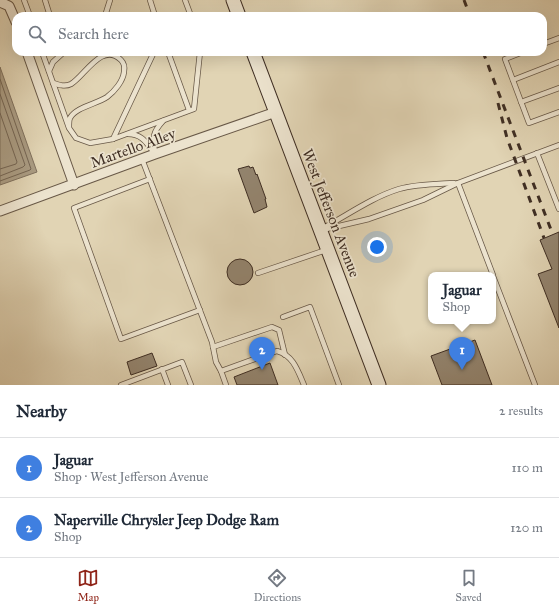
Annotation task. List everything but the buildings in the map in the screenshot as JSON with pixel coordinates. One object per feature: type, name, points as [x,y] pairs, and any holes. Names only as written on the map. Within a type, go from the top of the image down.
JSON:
[{"type":"street","points":[[233,0],[238,12]]},
{"type":"street","points":[[0,2],[9,6],[12,13]]},
{"type":"street","points":[[28,56],[74,185]]},
{"type":"street","name":"West Jefferson Avenue","points":[[255,56],[379,385]]},
{"type":"street","name":"Martello Alley","points":[[0,211],[155,154],[276,112]]},
{"type":"lane","points":[[24,0],[28,12]]},
{"type":"lane","points":[[45,0],[49,12]]},
{"type":"lane","points":[[106,12],[110,0]]},
{"type":"lane","points":[[150,0],[154,12]]},
{"type":"lane","points":[[185,0],[190,12]]},
{"type":"lane","points":[[547,42],[559,38]]},
{"type":"lane","points":[[43,56],[69,128],[76,138],[90,143],[113,140],[124,134],[194,108],[200,56]]},
{"type":"lane","points":[[49,71],[53,62],[59,56]]},
{"type":"lane","points":[[53,83],[62,86],[71,84],[79,78],[98,58],[112,56],[123,62],[123,75],[118,86],[110,96],[78,110],[70,118],[69,128]]},
{"type":"lane","points":[[113,140],[152,56]]},
{"type":"lane","points":[[169,56],[189,110]]},
{"type":"lane","points":[[513,56],[505,59],[529,123],[559,112]]},
{"type":"lane","points":[[513,80],[559,62]]},
{"type":"lane","points":[[521,102],[559,88]]},
{"type":"lane","points":[[155,154],[153,140],[155,129],[165,119]]},
{"type":"lane","points":[[124,134],[136,134],[155,154]]},
{"type":"lane","points":[[320,230],[370,220],[423,200],[458,183],[559,145]]},
{"type":"lane","points":[[537,153],[559,209]]},
{"type":"lane","points":[[142,159],[212,342],[216,362],[226,385]]},
{"type":"lane","points":[[150,179],[74,208],[121,339],[200,310]]},
{"type":"lane","points":[[320,230],[364,205],[400,189],[458,183]]},
{"type":"lane","points":[[458,183],[492,272]]},
{"type":"lane","points":[[258,273],[328,250]]},
{"type":"lane","points":[[496,283],[535,385]]},
{"type":"lane","points":[[283,318],[310,307],[339,385]]},
{"type":"lane","points":[[212,347],[272,327],[279,330],[285,355]]},
{"type":"lane","points":[[221,371],[277,351],[285,355],[297,366],[304,385]]},
{"type":"lane","points":[[121,385],[129,384],[182,362],[191,385]]},
{"type":"lane","points":[[162,370],[168,385]]},
{"type":"water","points":[[0,67],[37,172],[0,185]]},
{"type":"railway","points":[[464,0],[468,12]]},
{"type":"railway","points":[[485,56],[553,235]]},
{"type":"railway","points":[[498,103],[507,138],[544,238]]},
{"type":"place","name":"Naperville Chrysler Jeep Dodge Ram","points":[[262,370]]},
{"type":"place","name":"Jaguar","points":[[462,370]]}]
